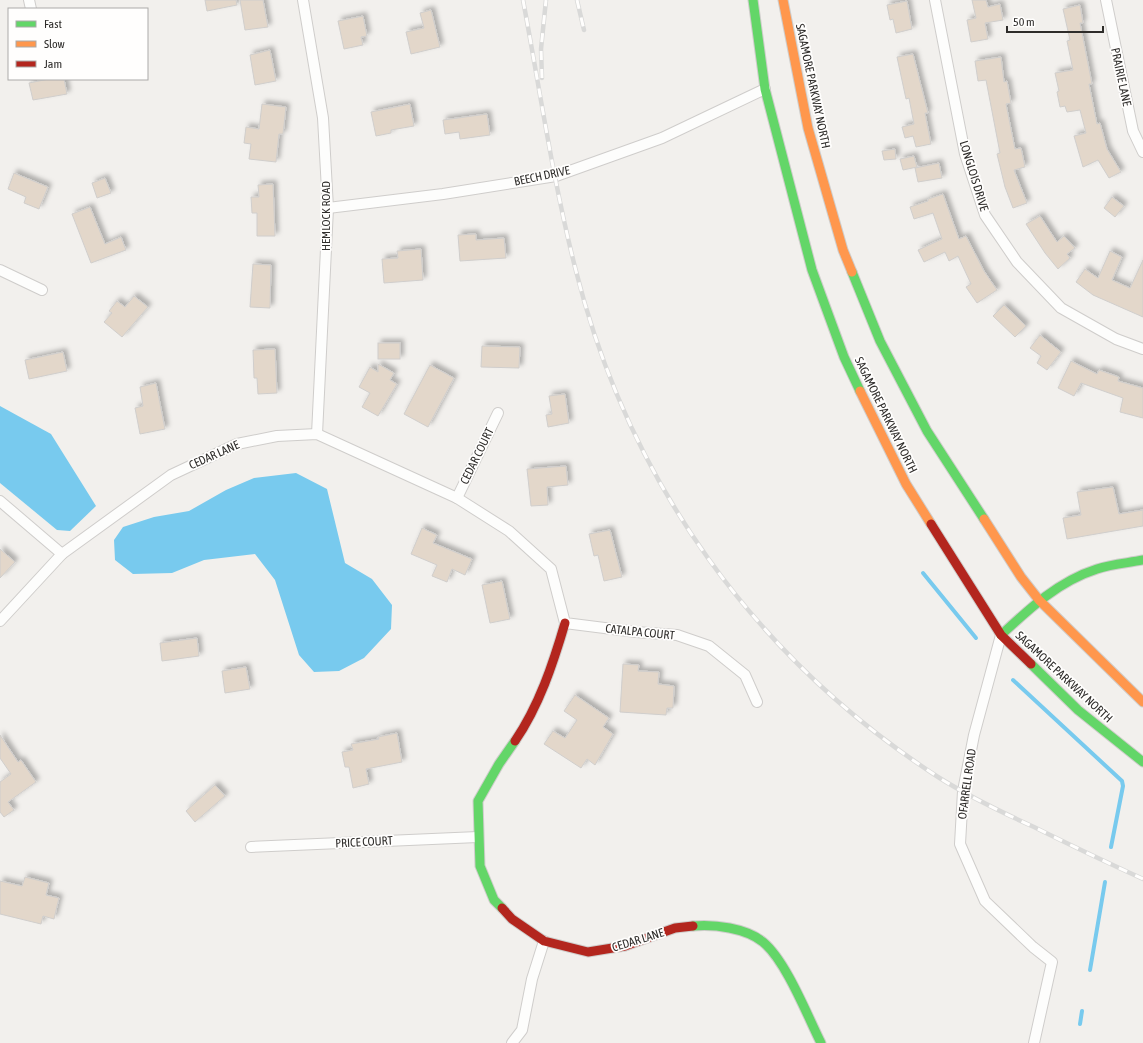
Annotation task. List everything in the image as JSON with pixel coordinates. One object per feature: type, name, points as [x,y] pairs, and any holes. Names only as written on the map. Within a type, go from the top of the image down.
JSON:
[{"type":"main road","name":"SAGAMORE PARKWAY NORTH","points":[[753,0],[765,89],[812,270],[844,357],[906,484],[1001,635],[1078,710],[1143,762]]},
{"type":"main road","name":"SAGAMORE PARKWAY NORTH","points":[[783,0],[808,128],[843,250],[880,341],[927,431],[1021,577],[1039,600],[1143,702]]},
{"type":"main road","points":[[1001,635],[1039,600],[1067,581],[1097,569],[1143,560]]},
{"type":"main road","name":"CEDAR LANE","points":[[565,623],[552,667],[525,726],[499,764],[478,802],[480,866],[494,900],[512,919],[544,941],[588,952],[625,946],[675,928],[708,925],[738,930],[762,941],[777,956],[822,1043]]},
{"type":"street","name":"HEMLOCK ROAD","points":[[303,0],[323,118],[328,208],[317,434]]},
{"type":"street","name":"LONGLOIS DRIVE","points":[[935,0],[965,154],[985,215],[1017,262],[1061,308],[1116,339],[1143,349]]},
{"type":"street","name":"PRAIRIE LANE","points":[[1106,0],[1133,132],[1143,152]]},
{"type":"street","name":"BEECH DRIVE","points":[[328,208],[443,194],[556,176],[662,138],[765,89]]},
{"type":"street","points":[[0,270],[42,290]]},
{"type":"street","name":"CEDAR COURT","points":[[457,498],[498,413]]},
{"type":"street","name":"CEDAR LANE","points":[[0,621],[62,554],[171,475],[237,444],[277,436],[317,434],[457,498],[509,531],[551,569],[565,623]]},
{"type":"street","points":[[0,501],[62,554]]},
{"type":"street","name":"CATALPA COURT","points":[[565,623],[636,632],[677,635],[709,646],[745,675],[757,702]]},
{"type":"street","name":"OFARRELL ROAD","points":[[1001,635],[976,725],[963,791],[960,844],[985,901],[1033,947],[1052,962],[1034,1043]]},
{"type":"street","name":"PRICE COURT","points":[[251,847],[478,837]]},
{"type":"street","points":[[512,1043],[522,1030],[532,979],[544,941]]},
{"type":"water","points":[[0,406],[51,434],[96,506],[70,531],[57,530],[0,483]]},
{"type":"water","points":[[296,473],[327,489],[345,563],[372,579],[392,605],[391,629],[364,658],[339,671],[314,672],[299,655],[275,580],[255,554],[204,560],[172,573],[133,574],[115,560],[114,540],[123,527],[154,517],[189,511],[226,490],[254,478]]},
{"type":"building","points":[[205,0],[236,0],[237,5],[207,11]]},
{"type":"building","points":[[240,0],[263,0],[268,27],[245,30]]},
{"type":"building","points":[[972,0],[986,0],[988,7],[1000,4],[1003,20],[985,23],[988,39],[971,42],[967,20],[976,18]]},
{"type":"building","points":[[907,1],[912,29],[896,33],[893,19],[890,20],[887,5]]},
{"type":"building","points":[[1080,5],[1083,23],[1080,23],[1092,84],[1089,84],[1097,124],[1100,123],[1107,149],[1121,172],[1109,178],[1098,160],[1083,167],[1074,136],[1086,133],[1080,110],[1067,112],[1065,106],[1060,107],[1057,92],[1059,91],[1055,73],[1073,70],[1067,41],[1070,40],[1063,9]]},
{"type":"building","points":[[431,10],[440,47],[411,54],[406,32],[424,28],[420,13]]},
{"type":"building","points":[[363,16],[367,36],[361,37],[363,45],[344,49],[338,21]]},
{"type":"building","points":[[270,50],[276,81],[255,85],[250,55]]},
{"type":"building","points":[[913,54],[928,113],[925,113],[931,144],[916,147],[913,136],[905,138],[902,127],[914,124],[909,98],[906,99],[897,57]]},
{"type":"building","points":[[1001,57],[1004,82],[1007,81],[1011,103],[1006,104],[1015,149],[1021,148],[1025,167],[1014,170],[1027,203],[1013,208],[1005,187],[997,154],[1000,153],[986,80],[978,81],[975,61]]},
{"type":"building","points":[[44,80],[64,80],[67,94],[33,100],[29,83]]},
{"type":"building","points":[[262,104],[286,107],[283,134],[279,134],[276,162],[249,159],[251,144],[244,143],[246,127],[259,129]]},
{"type":"building","points":[[410,104],[414,126],[391,130],[391,133],[376,136],[371,112]]},
{"type":"building","points":[[487,114],[490,135],[460,139],[459,132],[445,134],[443,120]]},
{"type":"building","points":[[895,149],[896,159],[884,160],[882,151]]},
{"type":"building","points":[[914,156],[917,167],[903,170],[900,159]]},
{"type":"building","points":[[939,163],[942,178],[918,182],[915,168]]},
{"type":"building","points":[[14,173],[48,187],[39,209],[24,203],[26,197],[8,189]]},
{"type":"building","points":[[105,178],[111,193],[97,198],[92,183]]},
{"type":"building","points":[[273,184],[275,236],[257,236],[257,213],[252,213],[251,197],[259,197],[258,185]]},
{"type":"building","points":[[943,194],[959,239],[966,236],[984,271],[997,290],[977,303],[966,287],[971,284],[958,256],[949,261],[945,252],[924,262],[918,250],[942,239],[933,213],[914,219],[910,207]]},
{"type":"building","points":[[1112,197],[1124,206],[1115,217],[1104,208]]},
{"type":"building","points":[[90,207],[105,244],[121,237],[126,250],[91,263],[72,214]]},
{"type":"building","points":[[1040,216],[1057,242],[1064,236],[1075,248],[1067,254],[1070,258],[1058,269],[1045,253],[1026,224]]},
{"type":"building","points":[[476,234],[476,240],[504,238],[506,258],[460,261],[458,235]]},
{"type":"building","points":[[421,249],[423,280],[384,283],[382,259],[398,258],[397,251]]},
{"type":"building","points":[[1110,251],[1122,257],[1112,280],[1130,288],[1143,260],[1143,317],[1093,295],[1076,282],[1085,269],[1098,278]]},
{"type":"building","points":[[253,264],[271,265],[270,308],[250,307]]},
{"type":"building","points":[[134,296],[148,307],[122,337],[104,322],[112,313],[109,311],[117,301],[125,307]]},
{"type":"building","points":[[1004,305],[1026,326],[1015,337],[993,316]]},
{"type":"building","points":[[1040,335],[1061,352],[1047,370],[1037,363],[1041,356],[1030,348]]},
{"type":"building","points":[[378,343],[400,343],[400,359],[378,359]]},
{"type":"building","points":[[482,346],[520,347],[519,368],[481,367]]},
{"type":"building","points":[[275,349],[277,393],[258,394],[257,378],[254,378],[253,350]]},
{"type":"building","points":[[63,352],[67,371],[29,379],[25,360]]},
{"type":"building","points":[[1071,361],[1097,374],[1099,370],[1119,377],[1118,381],[1143,388],[1143,418],[1120,412],[1123,398],[1081,383],[1074,396],[1058,388]]},
{"type":"building","points":[[378,364],[394,373],[390,380],[397,384],[378,416],[362,407],[370,393],[359,387],[370,367],[378,372]]},
{"type":"building","points":[[430,365],[454,378],[428,427],[404,414]]},
{"type":"building","points":[[156,383],[165,429],[140,434],[135,408],[143,406],[140,387]]},
{"type":"building","points":[[565,394],[569,423],[548,427],[546,415],[552,414],[549,396]]},
{"type":"building","points":[[566,466],[568,485],[547,487],[548,505],[531,506],[527,469]]},
{"type":"building","points":[[1113,487],[1119,514],[1143,510],[1143,526],[1067,539],[1063,518],[1081,515],[1077,492]]},
{"type":"building","points":[[422,528],[437,535],[433,543],[472,559],[465,575],[452,569],[447,582],[432,576],[437,565],[411,554]]},
{"type":"building","points":[[610,530],[622,577],[604,581],[598,555],[594,556],[589,534]]},
{"type":"building","points":[[0,549],[15,562],[0,578]]},
{"type":"building","points":[[502,581],[510,619],[490,623],[482,585]]},
{"type":"building","points":[[197,638],[199,656],[162,661],[160,643]]},
{"type":"building","points":[[623,664],[639,665],[638,671],[659,672],[658,684],[674,686],[673,708],[667,708],[666,715],[620,712]]},
{"type":"building","points":[[246,667],[250,689],[225,693],[222,671]]},
{"type":"building","points":[[575,695],[609,718],[603,727],[613,734],[595,765],[587,759],[581,768],[544,744],[553,731],[565,738],[577,720],[564,711]]},
{"type":"building","points":[[397,733],[402,762],[366,769],[369,784],[353,788],[349,767],[345,767],[342,752],[353,750],[351,744],[379,739],[378,737]]},
{"type":"building","points":[[0,735],[18,762],[21,760],[36,782],[8,802],[14,810],[4,817],[0,812],[0,782],[11,774],[0,758]]},
{"type":"building","points":[[215,785],[225,796],[195,822],[186,811]]},
{"type":"building","points":[[25,877],[49,883],[46,895],[59,898],[54,919],[43,916],[41,924],[0,914],[0,881],[22,886]]},
{"type":"waterway","points":[[923,573],[976,638]]},
{"type":"waterway","points":[[1013,680],[1122,781],[1123,786],[1111,847]]},
{"type":"waterway","points":[[1090,970],[1105,882]]},
{"type":"waterway","points":[[1080,1024],[1082,1011]]},
{"type":"railway","points":[[523,0],[560,204],[576,271],[599,348],[629,422],[666,492],[708,558],[757,620],[812,677],[872,730],[938,777],[961,791],[997,810],[1143,879]]},
{"type":"railway","points":[[542,78],[541,49],[546,0]]},
{"type":"railway","points":[[577,0],[584,30]]},
{"type":"traffic: fast","points":[[753,0],[765,89],[812,270],[844,357],[860,391]]},
{"type":"traffic: fast","points":[[852,272],[880,341],[927,431],[984,519]]},
{"type":"traffic: fast","points":[[1001,635],[1046,596],[1083,574],[1103,567],[1143,560]]},
{"type":"traffic: fast","points":[[1031,664],[1078,710],[1143,762]]},
{"type":"traffic: fast","points":[[502,908],[494,900],[480,866],[478,801],[499,764],[515,741]]},
{"type":"traffic: fast","points":[[693,926],[720,926],[739,930],[748,933],[763,942],[772,951],[788,975],[821,1043]]},
{"type":"traffic: slow","points":[[783,0],[808,128],[843,250],[852,272]]},
{"type":"traffic: slow","points":[[860,391],[906,484],[931,524]]},
{"type":"traffic: slow","points":[[984,519],[1021,577],[1039,600],[1143,702]]},
{"type":"traffic: jam","points":[[931,524],[1001,635],[1031,664]]},
{"type":"traffic: jam","points":[[515,741],[524,728],[538,699],[556,654],[565,623]]},
{"type":"traffic: jam","points":[[502,908],[512,919],[544,941],[588,952],[625,946],[675,928],[693,926]]}]
